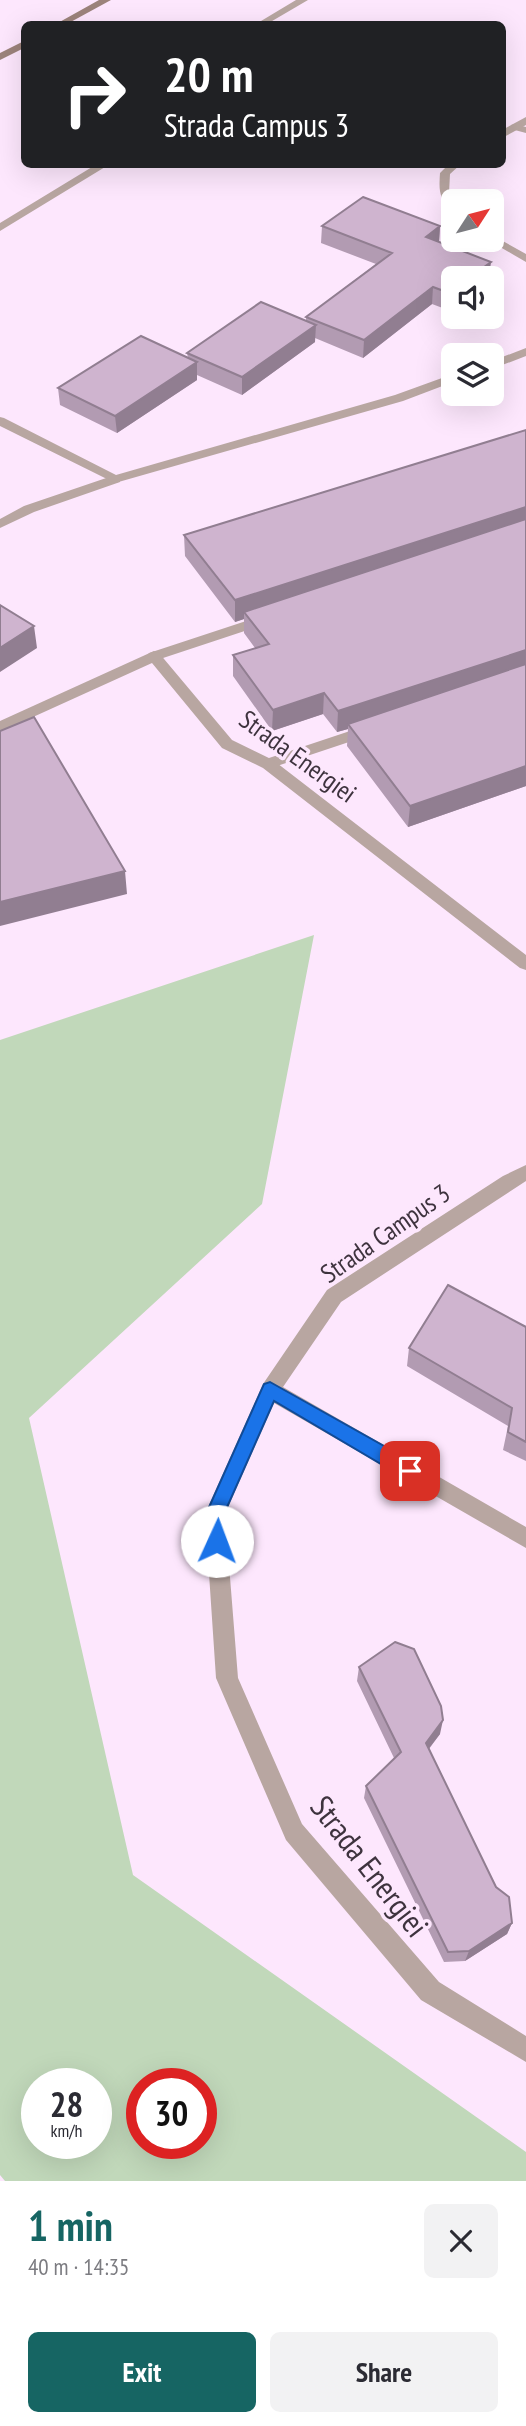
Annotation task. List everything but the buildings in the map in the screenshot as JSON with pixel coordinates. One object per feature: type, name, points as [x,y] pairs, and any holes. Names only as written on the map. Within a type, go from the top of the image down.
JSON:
[{"type":"main road","points":[[67,21],[106,0]]},
{"type":"main road","points":[[0,57],[21,46]]},
{"type":"street","points":[[266,21],[303,0]]},
{"type":"street","points":[[521,128],[526,120]]},
{"type":"street","points":[[0,228],[98,168]]},
{"type":"street","points":[[444,189],[445,173],[452,168]]},
{"type":"street","points":[[504,246],[526,258]]},
{"type":"street","points":[[504,360],[526,352]]},
{"type":"street","points":[[0,524],[29,509],[115,479],[399,398],[441,382]]},
{"type":"street","points":[[0,421],[115,479]]},
{"type":"street","points":[[0,727],[154,656],[287,612]]},
{"type":"street","name":"Strada Energiei","points":[[154,656],[227,744],[268,764],[526,964]]},
{"type":"street","points":[[268,764],[384,725]]},
{"type":"street","name":"Strada Campus 3","points":[[270,1390],[334,1296],[526,1172]]},
{"type":"street","points":[[270,1390],[526,1538]]},
{"type":"street","name":"Strada Energiei","points":[[270,1390],[215,1514],[227,1678],[293,1832],[430,1991],[526,2050]]},
{"type":"green space","points":[[314,935],[262,1204],[29,1418],[133,1875],[526,2152],[526,2181],[5,2181],[0,2175],[0,1040]]},
{"type":"route","points":[[217,1541],[215,1514],[270,1390],[410,1471]]}]
